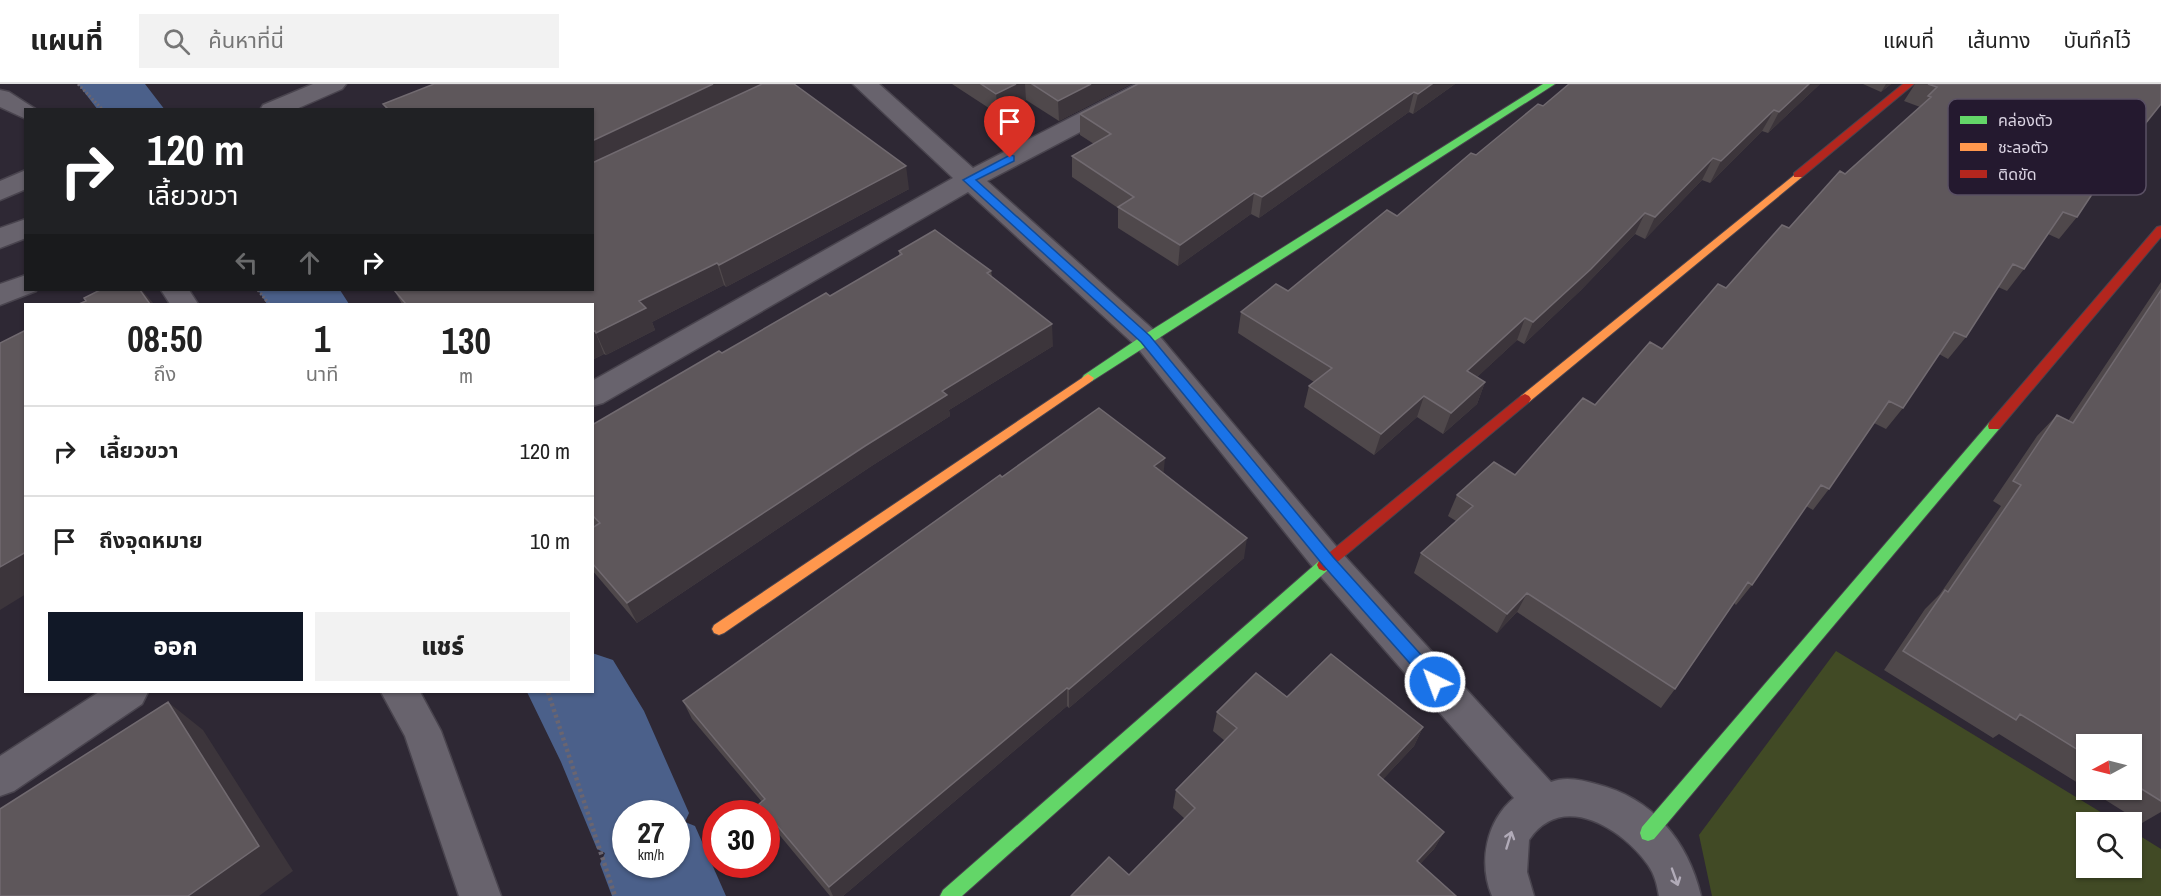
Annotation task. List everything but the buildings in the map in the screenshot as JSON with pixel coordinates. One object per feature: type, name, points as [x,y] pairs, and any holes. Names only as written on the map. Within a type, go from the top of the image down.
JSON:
[{"type":"street","points":[[277,108],[334,84]]},
{"type":"street","points":[[865,84],[1146,339],[1328,561],[1543,802]]},
{"type":"street","points":[[594,394],[969,180],[1154,84]]},
{"type":"street","points":[[719,629],[1146,339],[1550,84]]},
{"type":"street","points":[[949,896],[1328,561],[1909,84]]},
{"type":"street","points":[[0,97],[24,111]]},
{"type":"street","points":[[0,192],[24,179]]},
{"type":"street","points":[[0,239],[24,228]]},
{"type":"street","points":[[1648,833],[2161,230]]},
{"type":"street","points":[[0,295],[24,285]]},
{"type":"street","points":[[0,778],[128,693]]},
{"type":"street","points":[[401,693],[422,731],[480,896]]},
{"type":"street","points":[[1513,896],[1508,886],[1505,859],[1509,835],[1522,815],[1543,802],[1568,797],[1595,801],[1623,813],[1648,833],[1668,857],[1679,885],[1680,896]]},
{"type":"path","points":[[78,84],[101,108]]},
{"type":"path","points":[[548,693],[615,896]]},
{"type":"green space","points":[[1836,651],[2076,797],[2076,800],[2081,800],[2101,812],[2076,812],[2076,878],[2142,878],[2142,837],[2161,849],[2161,896],[1712,896],[1699,835]]},
{"type":"waterway","points":[[110,84],[131,108]]},
{"type":"waterway","points":[[297,291],[309,303]]},
{"type":"waterway","points":[[578,693],[607,745],[630,800]]},
{"type":"waterway","points":[[662,878],[669,896]]},
{"type":"traffic: fast","points":[[1088,378],[1550,84]]},
{"type":"traffic: fast","points":[[1648,833],[1994,426]]},
{"type":"traffic: fast","points":[[949,896],[1324,565]]},
{"type":"traffic: slow","points":[[1525,399],[1798,175]]},
{"type":"traffic: slow","points":[[719,629],[1088,378]]},
{"type":"traffic: jam","points":[[1798,175],[1909,84]]},
{"type":"traffic: jam","points":[[1994,426],[2161,230]]},
{"type":"traffic: jam","points":[[1324,565],[1525,399]]},
{"type":"route","points":[[1010,158],[969,180],[1146,339],[1328,561],[1435,682]]}]
